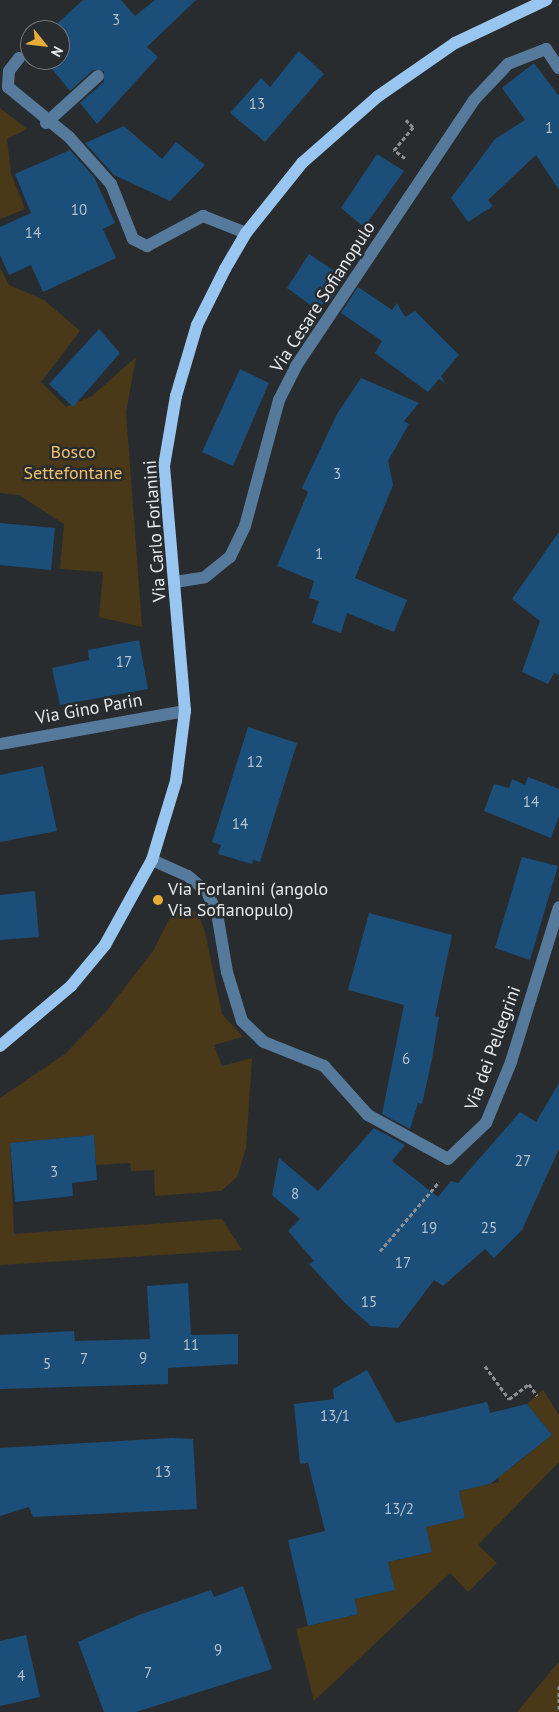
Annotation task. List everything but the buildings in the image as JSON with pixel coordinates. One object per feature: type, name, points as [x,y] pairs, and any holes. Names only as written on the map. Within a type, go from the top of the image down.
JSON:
[{"type":"main road","name":"Via Carlo Forlanini","points":[[0,1046],[71,986],[105,945],[152,860],[176,781],[185,711],[164,466],[176,396],[197,325],[246,233],[302,163],[378,97],[455,43],[546,0]]},
{"type":"street","name":"Via Cesare Sofianopulo","points":[[175,582],[205,577],[230,557],[245,526],[279,400],[296,366],[474,100],[508,64],[546,49],[559,68]]},
{"type":"street","points":[[19,58],[9,71],[8,87],[46,123],[69,137],[110,184],[133,239],[147,246],[203,216],[246,233]]},
{"type":"street","points":[[46,123],[98,76]]},
{"type":"street","name":"Via Gino Parin","points":[[0,744],[185,711]]},
{"type":"street","points":[[152,860],[188,876],[207,892],[217,913],[227,972],[242,1021],[264,1042],[324,1066],[341,1080],[368,1115],[448,1159]]},
{"type":"street","name":"Via dei Pellegrini","points":[[448,1159],[486,1123],[511,1062],[559,907]]},
{"type":"path","points":[[380,1251],[443,1178],[448,1159]]},
{"type":"path","points":[[485,1366],[509,1399],[528,1384],[537,1396]]},
{"type":"path","points":[[559,1686],[559,1709]]},
{"type":"green space","points":[[0,108],[27,129],[7,139],[11,174],[25,209],[0,219]]},
{"type":"green space","name":"Bosco Settefontane","points":[[0,268],[9,285],[44,300],[80,331],[41,382],[66,407],[92,396],[136,357],[126,412],[142,627],[99,617],[103,572],[60,569],[64,524],[19,495],[0,493]]},
{"type":"green space","points":[[183,903],[198,914],[205,932],[222,1014],[243,1037],[214,1045],[222,1066],[252,1058],[246,1148],[237,1177],[221,1191],[155,1196],[154,1170],[131,1171],[130,1163],[96,1165],[94,1135],[10,1143],[14,1234],[222,1219],[242,1250],[0,1265],[0,1098],[65,1054],[105,1013],[153,951],[176,906]]},
{"type":"green space","points":[[543,1390],[559,1415],[559,1462],[478,1545],[497,1563],[468,1592],[450,1573],[314,1701],[296,1629],[358,1614],[355,1599],[395,1590],[388,1562],[432,1552],[426,1527],[465,1518],[459,1491],[499,1482],[495,1462],[511,1468],[552,1435],[527,1404]]},
{"type":"green space","points":[[559,1662],[559,1712],[517,1712],[551,1671]]},
{"type":"place","name":"Via Forlanini (angolo Via Sofianopulo)","points":[[158,900]]}]
